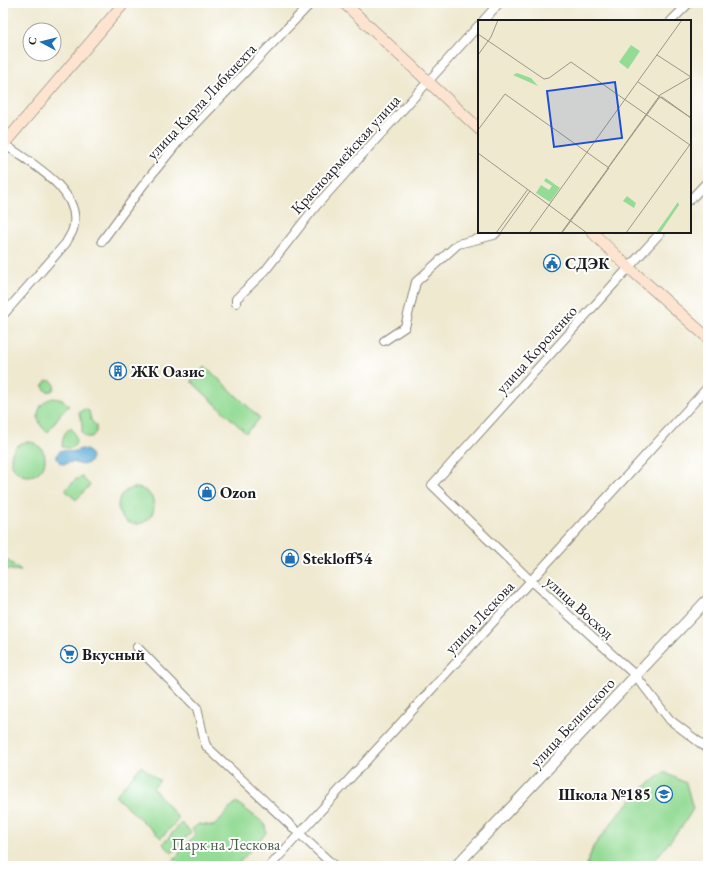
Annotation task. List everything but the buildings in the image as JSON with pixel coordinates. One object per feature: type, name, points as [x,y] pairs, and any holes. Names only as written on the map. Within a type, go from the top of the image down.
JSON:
[{"type":"main road","points":[[3,144],[124,3]]},
{"type":"main road","points":[[344,3],[478,128]]},
{"type":"main road","points":[[593,233],[628,267],[708,338]]},
{"type":"street","name":"улица Карла Либкнехта","points":[[102,241],[144,184],[182,137],[311,3]]},
{"type":"street","points":[[484,20],[499,3]]},
{"type":"street","points":[[672,20],[688,3]]},
{"type":"street","name":"Красноармейская улица","points":[[236,304],[236,299],[264,270],[308,215],[478,26]]},
{"type":"street","points":[[3,144],[52,178],[71,201],[74,214],[73,229],[66,243],[3,315]]},
{"type":"street","points":[[691,199],[708,181]]},
{"type":"street","points":[[384,341],[405,328],[416,282],[458,244],[494,235],[496,233]]},
{"type":"street","name":"улица Короленко","points":[[432,485],[659,233]]},
{"type":"street","name":"улица Лескова","points":[[270,866],[708,387]]},
{"type":"street","name":"улица Восход","points":[[432,485],[531,581],[636,676],[670,720],[708,749]]},
{"type":"street","name":"улица Белинского","points":[[456,866],[708,599]]},
{"type":"street","points":[[137,647],[197,708],[205,743],[208,747],[334,866]]},
{"type":"green space","points":[[205,366],[260,418],[246,433],[191,381]]},
{"type":"green space","points":[[49,380],[53,382],[55,386],[53,390],[49,392],[45,390],[43,386],[45,382]]},
{"type":"green space","points":[[54,398],[63,400],[69,406],[62,412],[48,432],[40,423],[38,413],[43,403]]},
{"type":"green space","points":[[84,409],[89,411],[91,420],[96,426],[96,432],[92,437],[86,437],[82,433],[82,423],[79,413]]},
{"type":"green space","points":[[71,428],[74,432],[76,443],[71,448],[67,448],[62,446],[63,440],[65,433]]},
{"type":"green space","points":[[25,442],[31,442],[35,443],[42,449],[45,459],[44,466],[38,473],[31,476],[25,476],[21,475],[14,469],[11,462],[11,456],[12,452],[18,445]]},
{"type":"green space","points":[[82,477],[90,485],[76,500],[65,490],[75,480]]},
{"type":"green space","points":[[140,488],[149,493],[153,499],[153,513],[149,519],[140,524],[132,524],[123,519],[119,513],[118,502],[123,493],[129,489]]},
{"type":"green space","points":[[3,556],[21,571],[3,569]]},
{"type":"green space","points":[[141,766],[160,781],[153,788],[179,819],[161,838],[115,796]]},
{"type":"green space","points":[[664,772],[686,783],[693,809],[683,825],[650,866],[588,866],[587,864],[593,847],[621,811],[642,789]]},
{"type":"green space","name":"Парк на Лескова","points":[[236,802],[265,824],[266,833],[236,866],[169,866],[195,834],[192,829],[199,824],[214,826]]},
{"type":"green space","points":[[181,823],[191,832],[172,853],[163,844]]},
{"type":"water","points":[[81,449],[90,453],[91,460],[89,463],[82,465],[72,462],[63,464],[60,463],[57,458],[60,451],[63,450],[72,452]]},
{"type":"place","name":"СДЭК","points":[[552,263]]},
{"type":"place","name":"ЖК Оазис","points":[[118,371]]},
{"type":"place","name":"Ozon","points":[[207,492]]},
{"type":"place","name":"Stekloff54","points":[[290,558]]},
{"type":"place","name":"Вкусный","points":[[69,654]]},
{"type":"place","name":"Школа №185","points":[[664,794]]}]
